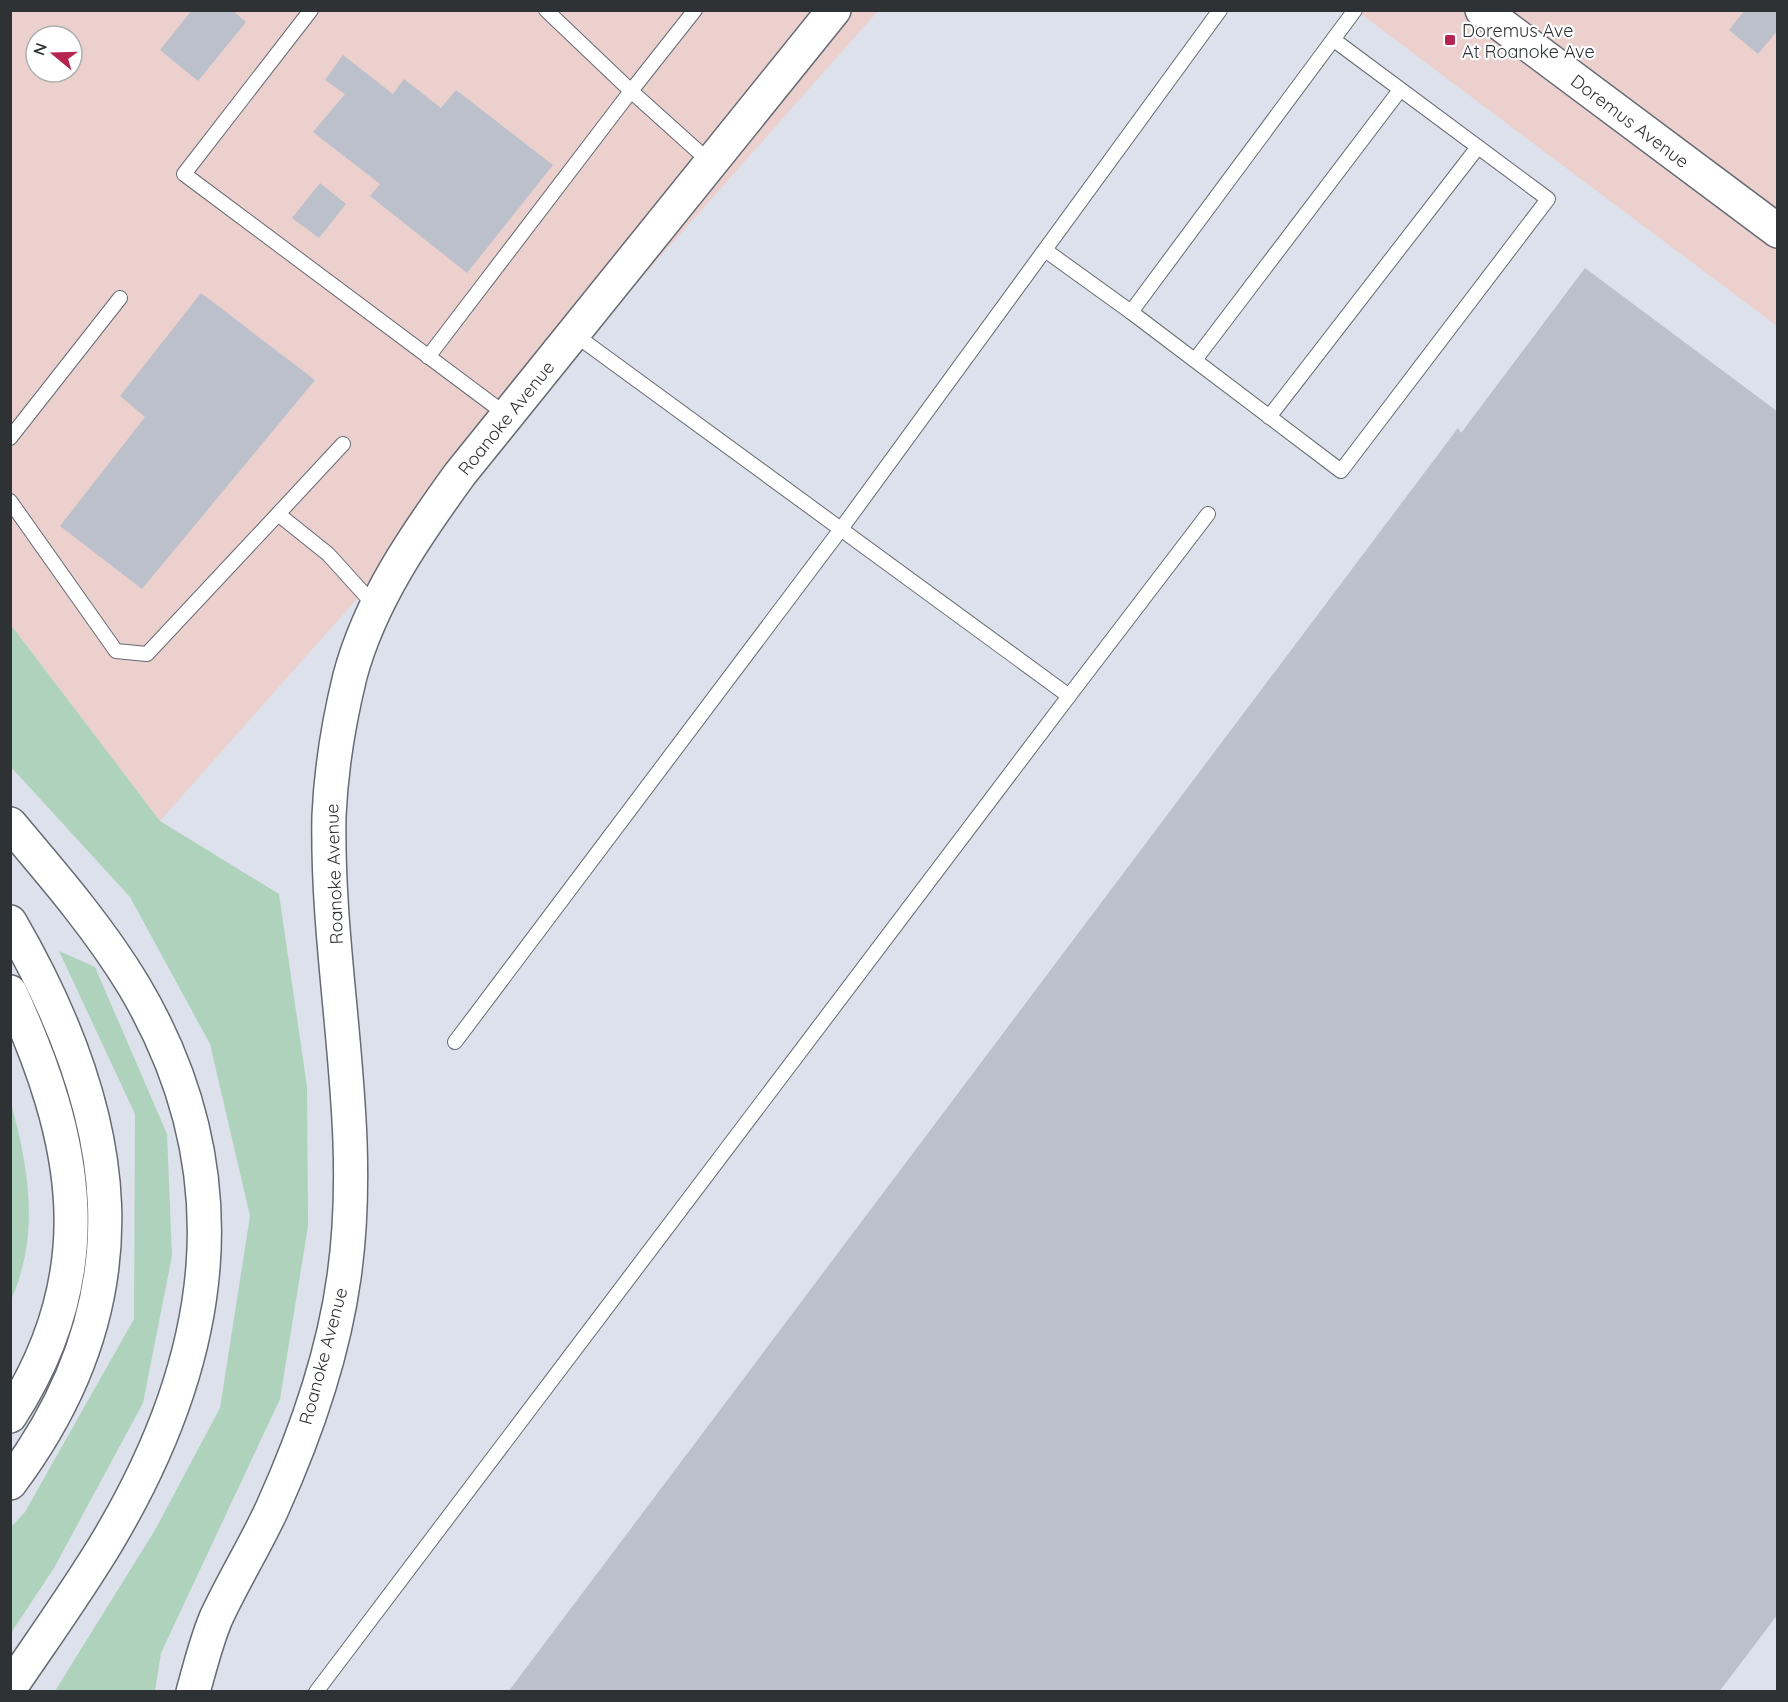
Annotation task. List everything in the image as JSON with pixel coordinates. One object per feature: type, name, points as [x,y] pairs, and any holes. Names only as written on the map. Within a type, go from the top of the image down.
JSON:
[{"type":"main road","name":"Roanoke Avenue","points":[[193,1692],[216,1618],[270,1512],[300,1442],[327,1359],[344,1278],[351,1196],[349,1127],[330,879],[329,813],[336,747],[351,674],[376,607],[413,539],[508,416],[834,10]]},
{"type":"main road","name":"Doremus Avenue","points":[[1482,10],[1778,231]]},
{"type":"main road","points":[[10,824],[105,942],[134,987],[154,1024],[171,1062],[195,1142],[206,1220],[205,1263],[193,1339],[166,1422],[107,1542],[10,1688]]},
{"type":"main road","points":[[10,922],[47,995],[83,1086],[98,1146],[106,1208],[104,1270],[89,1337],[59,1407],[10,1482]]},
{"type":"main road","points":[[10,992],[37,1052],[50,1091],[66,1150],[73,1208],[67,1265],[55,1318],[33,1376],[10,1416]]},
{"type":"lane","points":[[311,10],[184,174],[508,416]]},
{"type":"lane","points":[[546,10],[711,164]]},
{"type":"lane","points":[[428,357],[695,10]]},
{"type":"lane","points":[[455,1042],[841,529],[1220,10]]},
{"type":"lane","points":[[1131,312],[1355,10]]},
{"type":"lane","points":[[1045,250],[1341,471],[1548,199],[1334,40]]},
{"type":"lane","points":[[1195,360],[1400,90]]},
{"type":"lane","points":[[1269,417],[1478,147]]},
{"type":"lane","points":[[10,438],[120,298]]},
{"type":"lane","points":[[574,334],[1069,696]]},
{"type":"lane","points":[[10,501],[116,651],[147,654],[343,444]]},
{"type":"lane","points":[[278,514],[327,554],[376,607]]},
{"type":"lane","points":[[315,1692],[1208,514]]},
{"type":"shaded area","points":[[11,11],[878,11],[160,821],[11,625]]},
{"type":"shaded area","points":[[1357,11],[1777,11],[1777,326],[1610,201]]},
{"type":"green space","points":[[11,625],[160,821],[279,894],[307,1087],[308,1226],[280,1399],[161,1653],[155,1691],[55,1691],[155,1530],[220,1408],[250,1216],[210,1044],[130,897],[11,767]]},
{"type":"green space","points":[[59,951],[95,967],[167,1134],[172,1256],[143,1403],[54,1568],[11,1633],[11,1527],[25,1512],[134,1319],[135,1114]]},
{"type":"green space","points":[[11,1103],[23,1153],[29,1202],[26,1251],[11,1300]]},
{"type":"building","points":[[192,10],[232,10],[246,22],[198,81],[160,50]]},
{"type":"building","points":[[1745,10],[1778,10],[1778,30],[1758,54],[1729,30]]},
{"type":"building","points":[[343,55],[393,94],[404,79],[441,108],[456,90],[553,165],[467,273],[370,196],[380,184],[313,132],[345,94],[325,80]]},
{"type":"building","points":[[320,183],[346,204],[319,238],[292,218]]},
{"type":"building","points":[[1585,268],[1778,412],[1778,1614],[1719,1692],[508,1692],[1458,428],[1461,433]]},
{"type":"building","points":[[201,293],[315,380],[142,589],[60,526],[145,417],[120,396]]},
{"type":"place","name":"Doremus Ave At Roanoke Ave","points":[[1450,40]]}]
